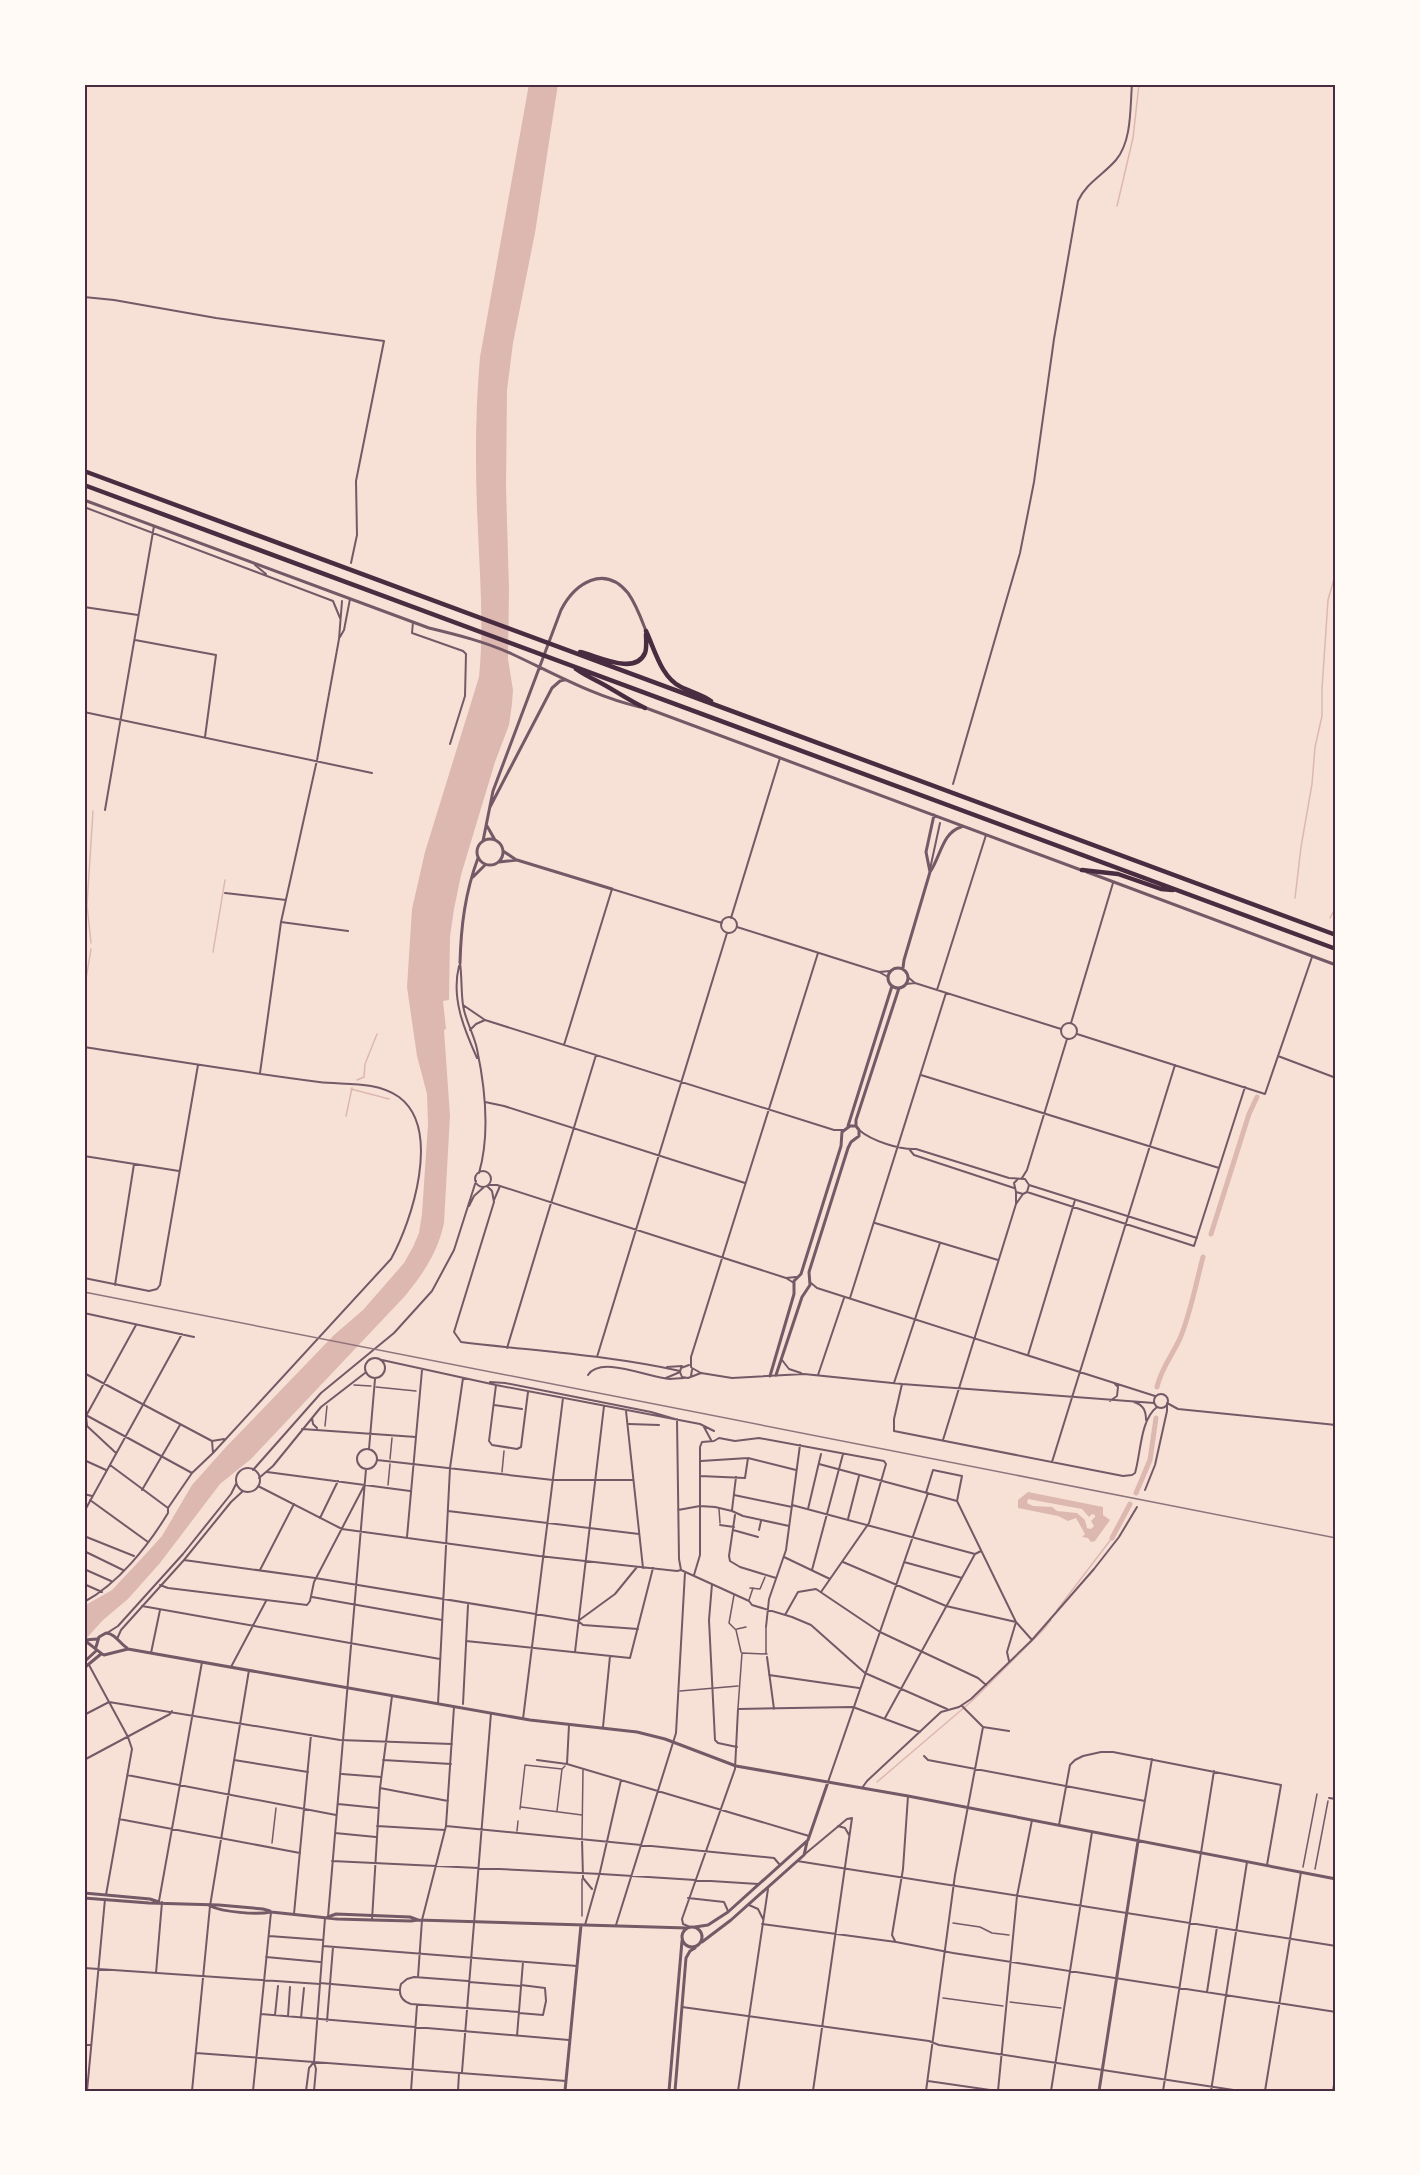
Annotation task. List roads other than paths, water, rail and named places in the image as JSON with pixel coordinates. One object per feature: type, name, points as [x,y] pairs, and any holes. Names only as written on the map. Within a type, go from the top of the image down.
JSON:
[{"type":"highway","points":[[84,471],[1336,935]]},
{"type":"highway","points":[[84,485],[1336,949]]},
{"type":"highway","points":[[570,650],[629,665],[639,660],[646,652],[646,631]]},
{"type":"highway","points":[[646,631],[668,677],[681,687],[702,695],[716,704]]},
{"type":"highway","points":[[574,667],[585,676],[645,708]]},
{"type":"highway","points":[[1082,870],[1118,874],[1161,889],[1176,890]]},
{"type":"street","points":[[952,784],[1020,553],[1034,482],[1055,331],[1078,201],[1083,190],[1116,160],[1125,146],[1132,84]]},
{"type":"street","points":[[84,297],[384,341],[356,481],[357,535],[351,563]]},
{"type":"street","points":[[84,500],[413,622],[482,642],[627,704],[645,708],[1336,965]]},
{"type":"street","points":[[84,507],[333,601],[341,621]]},
{"type":"street","points":[[105,810],[154,526]]},
{"type":"street","points":[[252,563],[268,575]]},
{"type":"street","points":[[250,569],[270,569]]},
{"type":"street","points":[[253,1470],[321,1393],[402,1325],[432,1291],[448,1264],[482,1163],[484,1085],[477,1047],[463,1005],[459,963],[461,920],[468,884],[478,858],[477,850],[483,841],[493,790],[561,610],[572,591],[587,581],[603,579],[616,583],[627,592],[646,631]]},
{"type":"street","points":[[300,588],[313,585]]},
{"type":"street","points":[[339,639],[344,630],[350,599]]},
{"type":"street","points":[[260,1073],[281,922],[317,760],[339,639],[342,601]]},
{"type":"street","points":[[84,608],[139,615]]},
{"type":"street","points":[[413,622],[411,633],[466,654],[465,696],[450,744]]},
{"type":"street","points":[[134,640],[216,655],[205,737]]},
{"type":"street","points":[[487,814],[552,688],[566,679]]},
{"type":"street","points":[[84,712],[372,773]]},
{"type":"street","points":[[731,918],[780,758]]},
{"type":"street","points":[[930,872],[926,852],[934,815]]},
{"type":"street","points":[[940,823],[930,872],[903,968],[915,983],[1061,1029]]},
{"type":"street","points":[[486,824],[503,850],[517,860],[722,923]]},
{"type":"street","points":[[930,872],[947,836],[952,830],[963,826]]},
{"type":"street","points":[[937,990],[986,835]]},
{"type":"street","points":[[483,841],[495,840]]},
{"type":"street","points":[[499,862],[503,850]]},
{"type":"street","points":[[478,858],[486,865]]},
{"type":"street","points":[[468,884],[475,873],[486,865],[517,860]]},
{"type":"street","points":[[1071,1023],[1114,882]]},
{"type":"street","points":[[564,1045],[612,889]]},
{"type":"street","points":[[225,893],[286,900]]},
{"type":"street","points":[[722,923],[727,918],[731,918]]},
{"type":"street","points":[[727,933],[734,932],[736,927],[736,922],[731,918]]},
{"type":"street","points":[[281,922],[348,931]]},
{"type":"street","points":[[722,923],[723,930],[727,933]]},
{"type":"street","points":[[736,927],[879,972],[888,977],[892,986],[841,1137],[841,1146],[801,1274],[786,1278]]},
{"type":"street","points":[[597,1357],[727,933]]},
{"type":"street","points":[[691,1376],[691,1358],[818,953]]},
{"type":"street","points":[[1077,1034],[1265,1094],[1312,956]]},
{"type":"street","points":[[879,972],[890,971],[904,960]]},
{"type":"street","points":[[459,963],[456,975],[461,1021],[479,1061]]},
{"type":"street","points":[[898,967],[903,968]]},
{"type":"street","points":[[888,977],[890,971]]},
{"type":"street","points":[[906,984],[909,978]]},
{"type":"street","points":[[857,1138],[856,1120],[899,988],[915,983]]},
{"type":"street","points":[[892,986],[899,988]]},
{"type":"street","points":[[850,1299],[946,993]]},
{"type":"street","points":[[463,1005],[485,1020],[681,1082],[834,1130],[857,1128],[872,1138],[899,1147],[916,1149],[1017,1180]]},
{"type":"street","points":[[470,1030],[485,1020]]},
{"type":"street","points":[[1061,1029],[1064,1025],[1071,1023]]},
{"type":"street","points":[[1071,1023],[1076,1027],[1077,1034]]},
{"type":"street","points":[[1061,1029],[1061,1034],[1067,1039],[1072,1039],[1077,1034]]},
{"type":"street","points":[[943,1440],[1016,1203],[1014,1184],[1027,1170],[1067,1039]]},
{"type":"street","points":[[84,1047],[198,1065],[380,1088],[394,1094],[406,1104],[419,1126],[422,1153],[405,1232],[391,1259],[267,1395],[192,1473],[148,1542],[123,1570],[102,1592],[84,1601]]},
{"type":"street","points":[[507,1348],[596,1055]]},
{"type":"street","points":[[1278,1056],[1336,1077]]},
{"type":"street","points":[[84,1278],[149,1291],[157,1289],[162,1280],[198,1065]]},
{"type":"street","points":[[1052,1462],[1070,1397],[1080,1372],[1176,1065]]},
{"type":"street","points":[[921,1075],[1219,1168]]},
{"type":"street","points":[[1016,1203],[1027,1192],[1194,1246],[1245,1087]]},
{"type":"street","points":[[485,1102],[504,1106],[745,1183]]},
{"type":"street","points":[[834,1130],[845,1142],[851,1142],[857,1138],[872,1138]]},
{"type":"street","points":[[776,1375],[805,1290],[809,1287],[809,1272],[851,1142]]},
{"type":"street","points":[[909,1149],[914,1155],[1014,1188]]},
{"type":"street","points":[[84,1155],[180,1171]]},
{"type":"street","points":[[482,1163],[485,1172],[498,1186]]},
{"type":"street","points":[[115,1285],[134,1164]]},
{"type":"street","points":[[1027,1170],[1029,1185],[1027,1192]]},
{"type":"street","points":[[479,1173],[485,1172]]},
{"type":"street","points":[[467,1208],[474,1196],[487,1186],[491,1178]]},
{"type":"street","points":[[1022,1178],[1027,1181]]},
{"type":"street","points":[[476,1182],[480,1186],[498,1186],[550,1202],[786,1278],[800,1291],[805,1290]]},
{"type":"street","points":[[1029,1185],[1197,1238]]},
{"type":"street","points":[[487,1186],[492,1191],[494,1202]]},
{"type":"street","points":[[498,1186],[454,1332],[461,1342],[667,1367],[687,1365],[701,1373],[732,1378],[804,1374],[959,1389],[1154,1403]]},
{"type":"street","points":[[1016,1192],[1023,1194]]},
{"type":"street","points":[[1028,1355],[1075,1199]]},
{"type":"street","points":[[875,1223],[998,1260]]},
{"type":"street","points":[[894,1383],[940,1243]]},
{"type":"street","points":[[801,1274],[806,1275],[817,1288],[850,1299],[1155,1396],[1164,1394],[1167,1397],[1165,1420],[1155,1465],[1146,1490]]},
{"type":"street","points":[[770,1376],[794,1294],[796,1277]]},
{"type":"street","points":[[818,1375],[845,1297]]},
{"type":"street","points":[[84,1319],[85,1314],[194,1337]]},
{"type":"street","points":[[116,1453],[87,1426],[85,1415],[136,1325]]},
{"type":"street","points":[[84,1512],[182,1334]]},
{"type":"street","points":[[365,1373],[364,1368],[368,1360],[374,1358],[396,1365],[487,1382],[506,1383],[651,1412],[700,1424],[717,1432],[719,1438]]},
{"type":"street","points":[[781,1359],[789,1369],[804,1374]]},
{"type":"street","points":[[375,1379],[383,1375],[385,1368],[382,1360]]},
{"type":"street","points":[[385,1368],[396,1365]]},
{"type":"street","points":[[588,1375],[594,1368],[607,1366],[669,1379],[701,1373]]},
{"type":"street","points":[[666,1378],[680,1372],[682,1366]]},
{"type":"street","points":[[667,1367],[680,1372],[684,1378]]},
{"type":"street","points":[[407,1537],[422,1370]]},
{"type":"street","points":[[84,1372],[212,1441],[227,1438]]},
{"type":"street","points":[[365,1373],[375,1379]]},
{"type":"street","points":[[259,1478],[273,1466],[313,1415],[365,1373]]},
{"type":"street","points":[[438,1704],[450,1468],[463,1378]]},
{"type":"street","points":[[369,1449],[375,1379]]},
{"type":"street","points":[[487,1382],[528,1392],[677,1419]]},
{"type":"street","points":[[1110,1401],[1117,1396],[1118,1387],[1113,1382]]},
{"type":"street","points":[[902,1384],[894,1419],[894,1431],[1123,1476],[1136,1473],[1150,1412],[1167,1404]]},
{"type":"street","points":[[354,1385],[371,1386]]},
{"type":"street","points":[[496,1385],[489,1443],[492,1445],[519,1448],[522,1445],[528,1392]]},
{"type":"street","points":[[376,1387],[416,1391]]},
{"type":"street","points":[[573,1396],[580,1393]]},
{"type":"street","points":[[585,1394],[591,1400]]},
{"type":"street","points":[[1155,1396],[1154,1403],[1164,1413],[1165,1420]]},
{"type":"street","points":[[523,1719],[563,1398]]},
{"type":"street","points":[[1131,1401],[1145,1409],[1146,1423]]},
{"type":"street","points":[[1167,1404],[1178,1409],[1336,1425]]},
{"type":"street","points":[[494,1405],[522,1409]]},
{"type":"street","points":[[325,1426],[327,1406]]},
{"type":"street","points":[[575,1652],[604,1406]]},
{"type":"street","points":[[626,1411],[643,1568]]},
{"type":"street","points":[[85,1415],[192,1473]]},
{"type":"street","points":[[313,1415],[313,1424],[320,1430]]},
{"type":"street","points":[[677,1419],[681,1570]]},
{"type":"street","points":[[627,1424],[659,1425]]},
{"type":"street","points":[[700,1424],[711,1440]]},
{"type":"street","points":[[142,1490],[180,1425]]},
{"type":"street","points":[[302,1429],[416,1437]]},
{"type":"street","points":[[709,1435],[714,1431]]},
{"type":"street","points":[[390,1460],[392,1438]]},
{"type":"street","points":[[694,1575],[700,1554],[701,1443],[716,1441],[719,1438],[735,1441],[759,1438],[884,1461],[886,1464],[868,1525],[821,1592]]},
{"type":"street","points":[[212,1441],[213,1453]]},
{"type":"street","points":[[774,1709],[767,1656],[767,1611],[784,1557],[800,1445]]},
{"type":"street","points":[[369,1449],[376,1454],[377,1460],[375,1466],[366,1469],[360,1467],[357,1458],[360,1452],[369,1449]]},
{"type":"street","points":[[502,1472],[504,1451]]},
{"type":"street","points":[[812,1570],[843,1452]]},
{"type":"street","points":[[808,1509],[822,1454]]},
{"type":"street","points":[[700,1461],[748,1458],[796,1470]]},
{"type":"street","points":[[700,1476],[746,1477],[748,1458]]},
{"type":"street","points":[[84,1460],[106,1470]]},
{"type":"street","points":[[377,1460],[553,1479],[633,1480]]},
{"type":"street","points":[[236,1484],[243,1491],[250,1492],[258,1486],[258,1474],[262,1461]]},
{"type":"street","points":[[388,1485],[390,1464]]},
{"type":"street","points":[[819,1464],[957,1501]]},
{"type":"street","points":[[110,1465],[168,1508]]},
{"type":"street","points":[[273,1466],[278,1472]]},
{"type":"street","points":[[314,2091],[321,1962],[341,1773],[366,1469]]},
{"type":"street","points":[[85,1641],[97,1639],[118,1626],[183,1554],[231,1494],[237,1476],[242,1470],[253,1470],[258,1474]]},
{"type":"street","points":[[804,1855],[913,1537],[933,1470],[962,1476],[957,1501],[1016,1622],[1032,1640]]},
{"type":"street","points":[[267,1472],[411,1491]]},
{"type":"street","points":[[848,1519],[860,1475]]},
{"type":"street","points":[[736,1477],[730,1561],[740,1567],[776,1578]]},
{"type":"street","points":[[320,1518],[338,1481]]},
{"type":"street","points":[[160,1586],[308,1605],[315,1578],[365,1485]]},
{"type":"street","points":[[258,1486],[342,1529],[585,1562],[681,1570],[749,1601],[752,1605],[785,1615],[817,1629],[866,1673],[947,1709]]},
{"type":"street","points":[[114,1653],[121,1630],[243,1491]]},
{"type":"street","points":[[84,1494],[92,1496]]},
{"type":"street","points":[[734,1496],[808,1509],[975,1554]]},
{"type":"street","points":[[90,1500],[148,1542]]},
{"type":"street","points":[[260,1570],[294,1504]]},
{"type":"street","points":[[678,1510],[700,1506],[715,1507],[789,1527]]},
{"type":"street","points":[[862,1788],[867,1780],[941,1712],[962,1706],[1032,1640],[1106,1553],[1137,1507]]},
{"type":"street","points":[[719,1509],[720,1524],[758,1537]]},
{"type":"street","points":[[448,1511],[639,1534]]},
{"type":"street","points":[[759,1530],[761,1521]]},
{"type":"street","points":[[84,1536],[135,1556]]},
{"type":"street","points":[[84,1551],[123,1570]]},
{"type":"street","points":[[885,1718],[975,1554],[981,1551]]},
{"type":"street","points":[[784,1557],[830,1579]]},
{"type":"street","points":[[184,1560],[315,1578],[578,1621],[583,1625],[638,1629]]},
{"type":"street","points":[[843,1562],[946,1606],[1016,1622]]},
{"type":"street","points":[[904,1562],[962,1578]]},
{"type":"street","points":[[578,1621],[615,1594],[637,1567]]},
{"type":"street","points":[[466,1641],[630,1658],[653,1568]]},
{"type":"street","points":[[84,1569],[112,1582]]},
{"type":"street","points":[[616,1926],[676,1733],[685,1572]]},
{"type":"street","points":[[749,1601],[751,1588],[760,1588],[766,1575]]},
{"type":"street","points":[[84,1584],[102,1592]]},
{"type":"street","points":[[712,1584],[709,1620],[715,1741],[737,1748]]},
{"type":"street","points":[[785,1615],[798,1592],[813,1588],[880,1632],[978,1678],[986,1685]]},
{"type":"street","points":[[702,1942],[701,1931],[683,1924],[682,1919],[736,1766],[742,1653],[736,1630],[729,1623],[734,1594]]},
{"type":"street","points":[[310,1597],[442,1620]]},
{"type":"street","points":[[231,1667],[266,1601]]},
{"type":"street","points":[[463,1704],[468,1604]]},
{"type":"street","points":[[142,1606],[440,1659]]},
{"type":"street","points":[[151,1653],[160,1610]]},
{"type":"street","points":[[1009,1662],[1007,1655],[1016,1622]]},
{"type":"street","points":[[736,1630],[746,1627]]},
{"type":"street","points":[[106,1633],[128,1649]]},
{"type":"street","points":[[84,1662],[97,1648],[97,1639]]},
{"type":"street","points":[[85,1641],[102,1654],[109,1655],[128,1649],[523,1719],[637,1732],[673,1742],[736,1766],[967,1807],[1336,1879]]},
{"type":"street","points":[[85,1641],[92,1650],[91,1656]]},
{"type":"street","points":[[742,1653],[767,1656]]},
{"type":"street","points":[[84,1668],[102,1654]]},
{"type":"street","points":[[603,1727],[610,1656]]},
{"type":"street","points":[[156,1973],[160,1902],[202,1662]]},
{"type":"street","points":[[87,2091],[106,1897],[132,1749],[128,1737],[89,1665]]},
{"type":"street","points":[[192,2091],[210,1906],[249,1670]]},
{"type":"street","points":[[769,1675],[860,1688]]},
{"type":"street","points":[[678,1691],[739,1686]]},
{"type":"street","points":[[372,1918],[378,1808],[392,1696]]},
{"type":"street","points":[[968,1701],[968,1711]]},
{"type":"street","points":[[84,1715],[109,1702],[344,1740],[452,1744]]},
{"type":"street","points":[[962,1706],[983,1727],[1009,1731]]},
{"type":"street","points":[[418,1977],[420,1920],[445,1828],[454,1707]]},
{"type":"street","points":[[738,1709],[853,1707],[920,1732]]},
{"type":"street","points":[[84,1760],[172,1711]]},
{"type":"street","points":[[458,2091],[491,1713]]},
{"type":"street","points":[[557,1812],[562,1769],[566,1765],[569,1725]]},
{"type":"street","points":[[926,2091],[954,1886],[983,1727]]},
{"type":"street","points":[[294,1914],[311,1735]]},
{"type":"street","points":[[1059,1825],[1070,1765],[1078,1758],[1101,1752],[1152,1759],[1279,1784],[1282,1787],[1267,1865]]},
{"type":"street","points":[[924,1756],[928,1760],[1145,1802]]},
{"type":"street","points":[[1098,2091],[1152,1759]]},
{"type":"street","points":[[234,1760],[308,1772]]},
{"type":"street","points":[[383,1760],[451,1764]]},
{"type":"street","points":[[537,1760],[583,1769],[808,1838]]},
{"type":"street","points":[[562,1769],[525,1765],[520,1808],[582,1815]]},
{"type":"street","points":[[583,1769],[582,1873],[583,1879],[591,1886],[592,1893]]},
{"type":"street","points":[[1163,2091],[1214,1771]]},
{"type":"street","points":[[341,1773],[381,1777]]},
{"type":"street","points":[[127,1775],[336,1815]]},
{"type":"street","points":[[565,2091],[583,1925],[599,1874],[621,1780]]},
{"type":"street","points":[[380,1788],[448,1801]]},
{"type":"street","points":[[1303,1867],[1317,1794]]},
{"type":"street","points":[[896,1942],[892,1935],[903,1869],[908,1796]]},
{"type":"street","points":[[1315,1869],[1329,1799],[1336,1799]]},
{"type":"street","points":[[338,1804],[378,1808]]},
{"type":"street","points":[[272,1843],[276,1808]]},
{"type":"street","points":[[675,2091],[686,1958],[690,1951],[748,1905],[796,1861],[849,1818],[852,1820],[813,2091]]},
{"type":"street","points":[[119,1819],[300,1853]]},
{"type":"street","points":[[928,2081],[998,2091],[1017,1896],[1032,1820]]},
{"type":"street","points":[[517,1831],[518,1821]]},
{"type":"street","points":[[377,1826],[481,1830],[582,1838],[774,1858],[780,1865]]},
{"type":"street","points":[[838,1826],[847,1830],[849,1838]]},
{"type":"street","points":[[1051,2091],[1092,1832]]},
{"type":"street","points":[[335,1833],[376,1837]]},
{"type":"street","points":[[84,1895],[149,1903],[220,1905],[326,1917],[336,1914],[372,1918],[410,1917],[420,1920],[691,1928],[708,1925],[728,1912],[808,1838]]},
{"type":"street","points":[[332,1861],[695,1879],[759,1885]]},
{"type":"street","points":[[796,1861],[1336,1946]]},
{"type":"street","points":[[1212,2089],[1247,1862]]},
{"type":"street","points":[[773,1872],[786,1870]]},
{"type":"street","points":[[1265,2091],[1301,1872]]},
{"type":"street","points":[[582,1879],[582,1916]]},
{"type":"street","points":[[738,2091],[769,1886]]},
{"type":"street","points":[[688,1898],[724,1902],[728,1912]]},
{"type":"street","points":[[748,1905],[756,1907],[763,1919]]},
{"type":"street","points":[[254,2091],[270,1912]]},
{"type":"street","points":[[953,1923],[980,1927],[992,1934],[1009,1935]]},
{"type":"street","points":[[762,1924],[932,1947],[946,1952],[1336,2012]]},
{"type":"street","points":[[1207,1992],[1217,1927]]},
{"type":"street","points":[[669,2091],[682,1939],[691,1928]]},
{"type":"street","points":[[672,1929],[690,1948]]},
{"type":"street","points":[[883,1941],[892,1935]]},
{"type":"street","points":[[268,1936],[323,1940]]},
{"type":"street","points":[[323,1946],[577,1966]]},
{"type":"street","points":[[327,2021],[333,1947]]},
{"type":"street","points":[[681,1957],[690,1948],[695,1948]]},
{"type":"street","points":[[266,1957],[321,1962]]},
{"type":"street","points":[[517,2036],[523,1962]]},
{"type":"street","points":[[84,1968],[399,1990]]},
{"type":"street","points":[[418,1977],[469,1982],[545,1988],[546,2001],[543,2015],[417,2005],[403,2000],[399,1990],[404,1980],[418,1977]]},
{"type":"street","points":[[275,2015],[278,1986]]},
{"type":"street","points":[[288,2016],[290,1987]]},
{"type":"street","points":[[301,2018],[304,1988]]},
{"type":"street","points":[[943,1998],[1004,2006]]},
{"type":"street","points":[[1010,2002],[1061,2008]]},
{"type":"street","points":[[411,2091],[417,2005]]},
{"type":"street","points":[[682,2007],[933,2043],[1212,2089],[1240,2091]]},
{"type":"street","points":[[261,2014],[570,2040]]},
{"type":"street","points":[[84,2045],[92,2045]]},
{"type":"street","points":[[196,2054],[566,2081]]},
{"type":"street","points":[[306,2091],[309,2068],[314,2062]]},
{"type":"street","points":[[1333,2091],[1336,2072]]},
{"type":"waterway","points":[[1117,206],[1133,138],[1139,84]]},
{"type":"waterway","points":[[1295,898],[1312,784],[1315,747],[1322,716],[1328,600],[1336,572]]},
{"type":"waterway","points":[[91,943],[87,905],[93,811]]},
{"type":"waterway","points":[[213,952],[225,880]]},
{"type":"waterway","points":[[1330,918],[1336,907]]},
{"type":"waterway","points":[[86,979],[91,949]]},
{"type":"waterway","points":[[84,988],[85,983]]},
{"type":"waterway","points":[[357,1080],[364,1077],[365,1064],[377,1034]]},
{"type":"waterway","points":[[346,1116],[352,1088]]},
{"type":"waterway","points":[[351,1089],[389,1099]]},
{"type":"waterway","points":[[1211,1234],[1249,1114],[1257,1097]]},
{"type":"waterway","points":[[1157,1387],[1161,1373],[1185,1326],[1203,1257]]},
{"type":"waterway","points":[[1136,1493],[1150,1460],[1156,1418]]},
{"type":"waterway","points":[[1112,1538],[1130,1504]]},
{"type":"waterway","points":[[1057,1610],[1112,1538]]},
{"type":"waterway","points":[[877,1782],[973,1700],[1051,1620]]},
{"type":"railway","points":[[84,1292],[1336,1538]]}]
